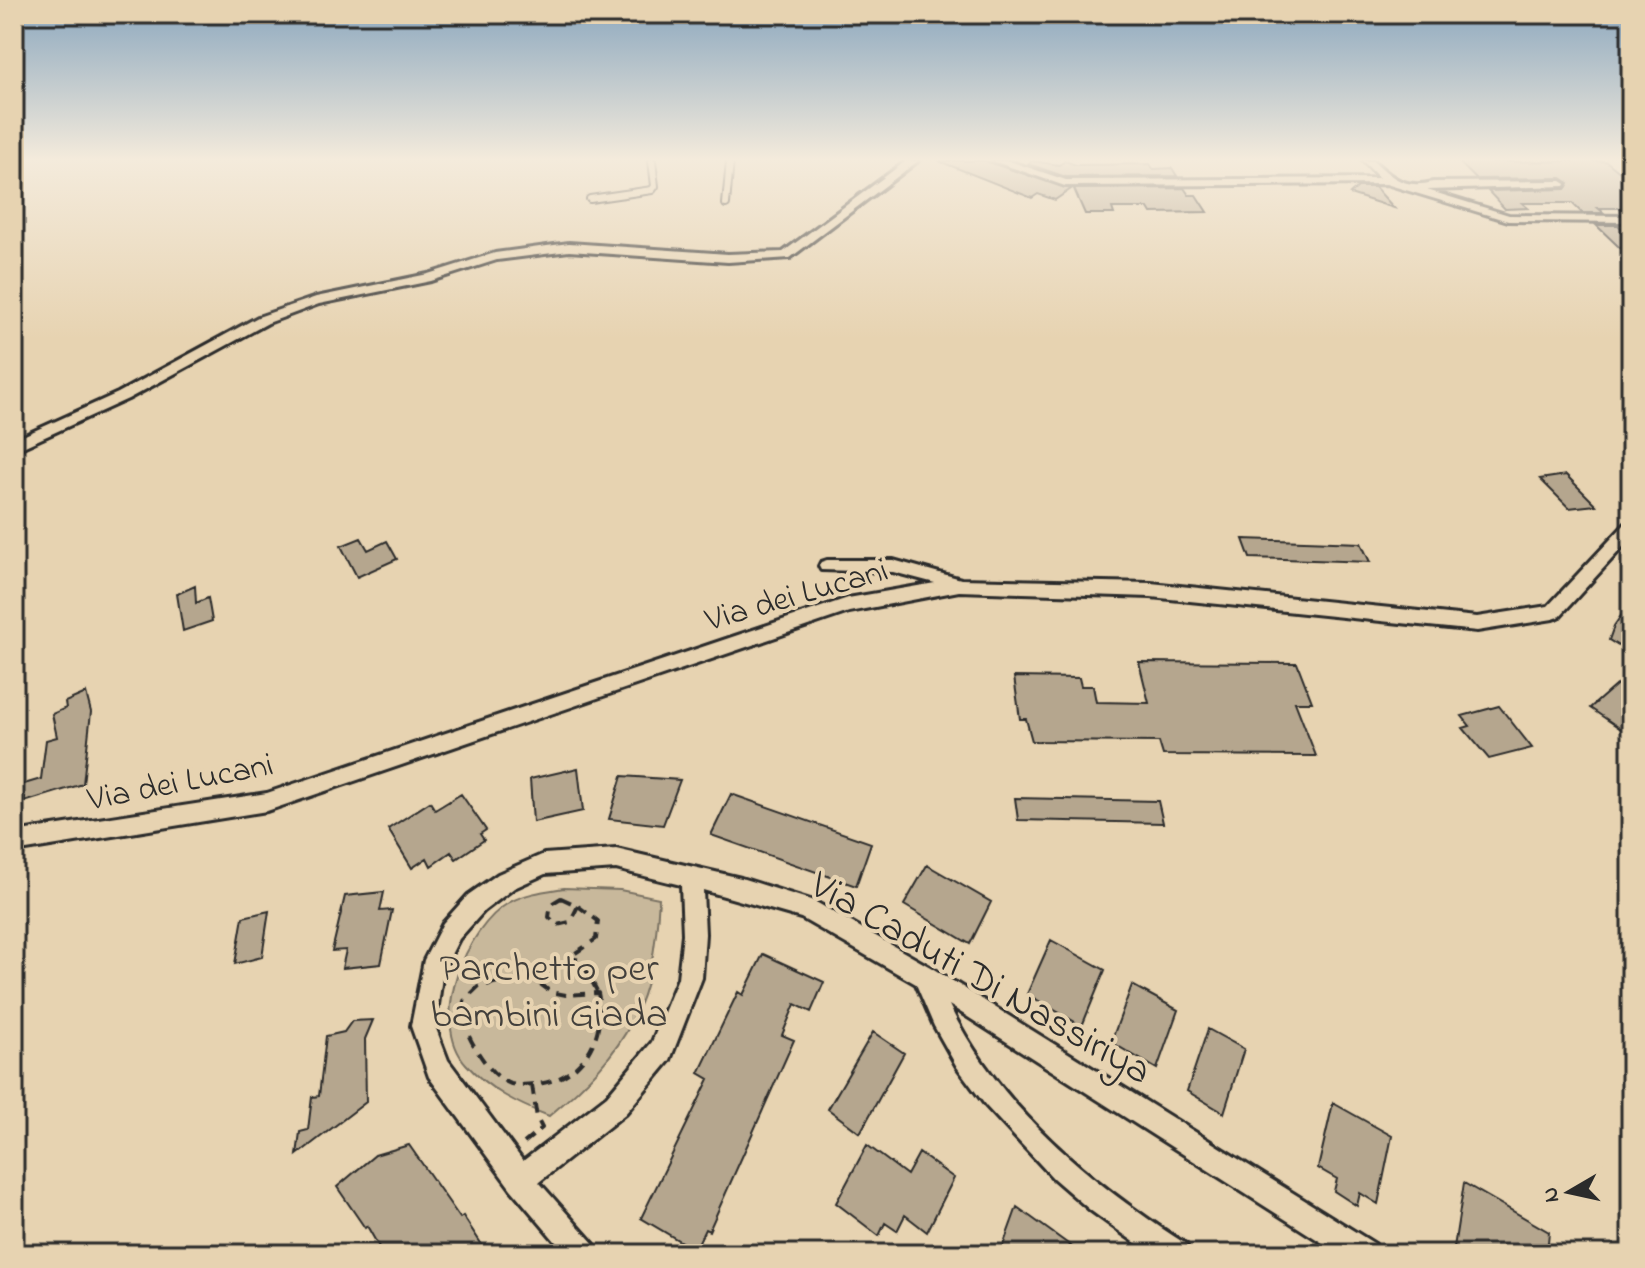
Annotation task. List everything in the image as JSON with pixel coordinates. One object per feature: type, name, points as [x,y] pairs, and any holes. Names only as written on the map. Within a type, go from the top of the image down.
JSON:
[{"type":"street","points":[[14,446],[123,396],[263,320],[316,301],[431,277],[495,257],[569,247],[728,258],[786,255],[833,220]]},
{"type":"street","points":[[1491,220],[1511,226],[1570,222]]},
{"type":"street","points":[[1542,220],[1627,222]]},
{"type":"street","name":"Via dei Lucani","points":[[14,842],[267,802],[848,605],[959,585],[1151,590],[1477,624],[1553,612],[1631,528]]},
{"type":"street","points":[[827,566],[873,562],[911,567],[959,585]]},
{"type":"street","name":"Via Caduti Di Nassiriya","points":[[584,1254],[520,1180],[438,1068],[423,1026],[432,968],[451,931],[476,903],[506,881],[544,864],[616,859],[806,909],[924,976],[1365,1254]]},
{"type":"street","points":[[520,1180],[616,1105],[661,1051],[690,978],[694,934],[692,878]]},
{"type":"street","points":[[924,976],[931,997],[959,1048],[996,1099],[1104,1206],[1176,1254]]},
{"type":"path","points":[[578,906],[570,922],[557,925],[549,917],[551,904],[561,898],[578,906],[598,921],[596,939],[568,958],[581,960],[594,976],[600,993],[601,1018],[593,1046],[580,1067],[553,1084],[510,1085],[487,1067],[470,1041],[462,1015],[464,1000],[472,990],[493,982],[536,981],[549,993],[564,997],[600,993]]},
{"type":"path","points":[[518,1145],[530,1142],[542,1128],[537,1118],[532,1084]]},
{"type":"green space","name":"Parchetto per bambini Giada","points":[[564,888],[620,890],[659,898],[651,967],[632,1021],[600,1068],[549,1116],[504,1095],[466,1064],[455,1046],[451,1001],[466,953],[494,915],[516,899]]},
{"type":"building","points":[[1596,225],[1618,225],[1631,237],[1631,247],[1620,248]]},
{"type":"building","points":[[1566,475],[1596,505],[1569,508],[1540,479]]},
{"type":"building","points":[[361,538],[368,550],[387,541],[397,559],[357,577],[341,546]]},
{"type":"building","points":[[1243,539],[1361,543],[1370,562],[1250,558]]},
{"type":"building","points":[[195,586],[196,603],[208,598],[212,621],[183,631],[177,594]]},
{"type":"building","points":[[1631,601],[1631,654],[1609,640],[1614,626]]},
{"type":"building","points":[[1139,662],[1297,663],[1312,702],[1295,702],[1316,756],[1163,755],[1159,742],[1032,741],[1026,719],[1020,719],[1014,677],[1079,678],[1081,686],[1093,686],[1096,702],[1149,703]]},
{"type":"building","points":[[1631,672],[1631,720],[1621,729],[1590,708]]},
{"type":"building","points":[[86,693],[91,712],[83,784],[24,802],[25,797],[14,795],[14,787],[41,779],[46,740],[57,737],[52,714],[66,708],[65,702]]},
{"type":"building","points":[[1499,706],[1532,748],[1489,759],[1463,728],[1470,726],[1462,716]]},
{"type":"building","points":[[578,768],[583,811],[533,822],[530,779]]},
{"type":"building","points":[[622,776],[680,780],[663,825],[609,819]]},
{"type":"building","points":[[461,794],[486,830],[480,834],[484,840],[456,859],[451,852],[431,866],[427,858],[412,868],[388,829],[430,802],[435,810]]},
{"type":"building","points":[[731,794],[871,843],[856,886],[711,835]]},
{"type":"building","points":[[1015,798],[1158,801],[1163,823],[1018,820]]},
{"type":"building","points":[[927,865],[991,902],[970,944],[904,905]]},
{"type":"building","points":[[384,892],[380,911],[392,910],[381,964],[342,968],[346,950],[332,951],[345,896]]},
{"type":"building","points":[[269,911],[262,957],[235,964],[243,917]]},
{"type":"building","points":[[1051,940],[1105,970],[1082,1026],[1027,994]]},
{"type":"building","points":[[763,954],[824,982],[811,1012],[795,1004],[782,1035],[794,1040],[709,1231],[705,1229],[695,1250],[641,1218],[709,1079],[699,1073],[738,992],[743,995]]},
{"type":"building","points":[[1132,985],[1178,1010],[1157,1069],[1111,1042]]},
{"type":"building","points":[[373,1020],[365,1039],[366,1102],[297,1155],[300,1132],[308,1130],[312,1097],[319,1096],[326,1036],[344,1032],[352,1021]]},
{"type":"building","points":[[1208,1029],[1244,1049],[1224,1113],[1187,1091]]},
{"type":"building","points":[[873,1032],[904,1053],[860,1133],[828,1109]]},
{"type":"building","points":[[1333,1103],[1392,1136],[1378,1204],[1360,1193],[1357,1206],[1334,1191],[1337,1179],[1318,1168]]},
{"type":"building","points":[[409,1145],[488,1254],[383,1254],[367,1226],[365,1228],[337,1187],[375,1155]]},
{"type":"building","points":[[867,1145],[907,1175],[919,1153],[954,1178],[927,1232],[905,1215],[897,1231],[885,1223],[879,1236],[836,1203]]},
{"type":"building","points":[[1464,1183],[1549,1232],[1547,1254],[1453,1254]]},
{"type":"building","points":[[1017,1207],[1082,1254],[1000,1254]]}]
